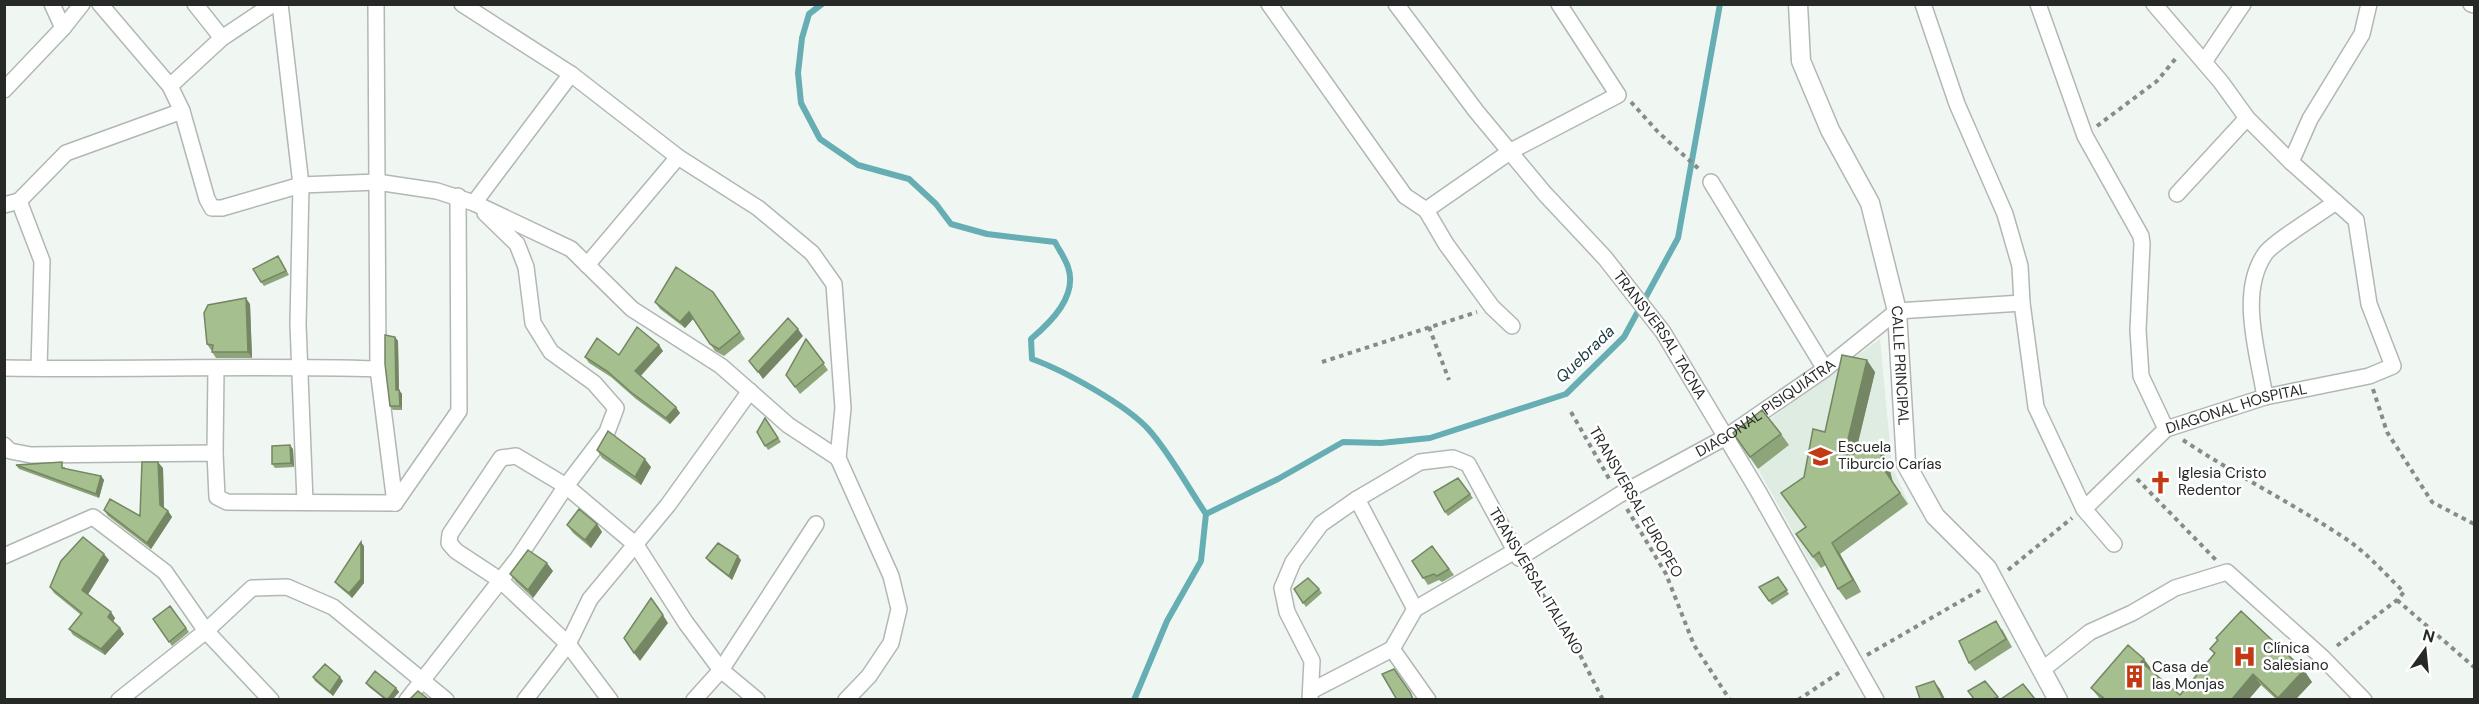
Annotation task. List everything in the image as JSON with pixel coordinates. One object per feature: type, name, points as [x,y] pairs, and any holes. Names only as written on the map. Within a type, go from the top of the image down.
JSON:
[{"type":"street","points":[[52,4],[63,28]]},
{"type":"street","points":[[6,86],[63,28],[82,4]]},
{"type":"street","points":[[100,4],[170,86],[182,111],[207,199],[212,208],[222,208],[301,185],[377,182],[458,196],[571,249],[632,309],[721,366],[788,425],[838,458]]},
{"type":"street","points":[[195,4],[222,38]]},
{"type":"street","points":[[170,86],[222,38],[273,4]]},
{"type":"street","points":[[280,4],[301,185],[298,324],[305,502]]},
{"type":"street","points":[[376,4],[378,369],[395,503]]},
{"type":"street","points":[[462,4],[571,74],[678,157],[767,216],[812,253],[834,284],[843,408],[838,458],[891,576],[898,609],[891,643],[869,676],[846,699]]},
{"type":"street","points":[[1269,4],[1405,196],[1426,210],[1446,244],[1492,307],[1512,326]]},
{"type":"street","name":"TRANSVERSAL TACNA","points":[[1396,4],[1476,111],[1545,194],[1605,258],[1663,332],[1876,699]]},
{"type":"street","points":[[1426,210],[1511,151],[1618,95],[1559,4]]},
{"type":"street","name":"CALLE PRINCIPAL","points":[[1798,4],[1801,61],[1830,130],[1870,203],[1897,311],[1906,464],[1935,516],[1987,568],[2058,699]]},
{"type":"street","points":[[1923,4],[1957,104],[2005,214],[2020,266],[2022,303],[2036,407],[2084,509],[2114,544]]},
{"type":"street","points":[[2038,4],[2085,136],[2141,236],[2138,330],[2141,376],[2166,429]]},
{"type":"street","points":[[2154,4],[2204,62],[2247,118],[2336,202],[2266,252],[2256,273],[2250,301],[2265,397]]},
{"type":"street","points":[[2204,62],[2243,4]]},
{"type":"street","points":[[2291,162],[2310,119],[2362,34],[2370,4]]},
{"type":"street","points":[[474,203],[571,74]]},
{"type":"street","points":[[39,368],[42,261],[12,203],[66,153],[182,111]]},
{"type":"street","points":[[2177,194],[2247,118]]},
{"type":"street","points":[[587,266],[678,157]]},
{"type":"street","points":[[1711,182],[1825,369]]},
{"type":"street","points":[[395,503],[459,411],[458,196]]},
{"type":"street","name":"DIAGONAL HOSPITAL","points":[[2084,509],[2166,429],[2265,397],[2391,369],[2394,362],[2369,304],[2356,220],[2336,202]]},
{"type":"street","points":[[407,699],[518,558],[566,486],[607,432],[616,408],[594,383],[551,352],[533,323],[526,267],[517,244],[474,203]]},
{"type":"street","points":[[1897,311],[2022,303]]},
{"type":"street","name":"DIAGONAL PISIQUIÁTRA","points":[[1392,649],[1415,609],[1517,555],[1619,495],[1726,437],[1825,369],[1897,311]]},
{"type":"street","points":[[4,368],[216,369],[300,366],[378,369]]},
{"type":"street","points":[[216,369],[216,497],[220,500],[227,502],[395,503]]},
{"type":"street","points":[[525,699],[568,644],[590,599],[668,505],[750,391]]},
{"type":"street","points":[[4,445],[10,451],[31,455],[215,453]]},
{"type":"street","points":[[610,699],[568,644],[500,580],[456,551],[449,543],[450,534],[501,458],[516,456],[566,486],[636,545],[686,622],[722,670],[757,699]]},
{"type":"street","name":"TRANSVERSAL ITALIANO","points":[[1357,499],[1420,462],[1453,458],[1468,464],[1517,555]]},
{"type":"street","points":[[1310,695],[1312,662],[1287,612],[1282,588],[1293,562],[1321,524],[1357,499],[1415,609]]},
{"type":"street","points":[[4,556],[93,517],[165,572],[206,631],[271,699]]},
{"type":"street","points":[[694,699],[722,670],[816,524]]},
{"type":"street","points":[[2042,670],[2090,632],[2132,613],[2175,588],[2227,572],[2322,657],[2364,699]]},
{"type":"street","points":[[119,699],[206,631],[252,588],[287,586],[333,607],[446,699]]},
{"type":"street","points":[[1310,695],[1392,649],[1428,699]]},
{"type":"path","points":[[2085,136],[2157,81],[2187,44]]},
{"type":"path","points":[[1618,95],[1634,103],[1658,132],[1691,160],[1711,182]]},
{"type":"path","points":[[1322,362],[1492,307]]},
{"type":"path","points":[[1430,327],[1449,380]]},
{"type":"path","points":[[2368,375],[2387,432],[2432,502],[2475,524]]},
{"type":"path","name":"TRANSVERSAL EUROPEO","points":[[1570,412],[1666,574],[1694,645],[1730,699]]},
{"type":"path","points":[[2166,429],[2230,471],[2284,500],[2352,543],[2404,592],[2397,600],[2322,657]]},
{"type":"path","points":[[2126,468],[2227,572]]},
{"type":"path","points":[[1993,581],[2084,509]]},
{"type":"path","name":"TRANSVERSAL ITALIANO","points":[[1517,555],[1541,594],[1568,631],[1603,699]]},
{"type":"path","points":[[2397,600],[2475,667]]},
{"type":"path","points":[[1798,699],[1855,661],[1961,603]]},
{"type":"shaded area","name":"Escuela Tiburcio Carías","points":[[1880,339],[1892,466],[1909,504],[1815,571],[1758,469],[1740,446],[1740,441]]},
{"type":"building","points":[[278,256],[286,271],[261,282],[253,269]]},
{"type":"building","points":[[676,267],[713,292],[740,332],[719,349],[710,344],[689,312],[680,322],[655,302]]},
{"type":"building","points":[[246,298],[248,352],[212,352],[213,345],[207,344],[204,313],[208,305]]},
{"type":"building","points":[[788,318],[798,329],[758,372],[749,361]]},
{"type":"building","points":[[637,327],[659,345],[635,371],[676,407],[666,418],[607,371],[585,357],[597,338],[619,355]]},
{"type":"building","points":[[385,335],[395,337],[396,390],[399,390],[400,406],[390,406],[385,364]]},
{"type":"building","points":[[806,339],[824,363],[795,387],[786,375]]},
{"type":"building","points":[[1842,355],[1867,360],[1844,456],[1879,448],[1885,471],[1900,493],[1832,543],[1853,580],[1838,589],[1819,552],[1813,557],[1796,534],[1806,527],[1781,493],[1804,477],[1813,429],[1825,432]]},
{"type":"building","points":[[1762,410],[1781,434],[1750,457],[1733,433]]},
{"type":"building","points":[[765,418],[778,438],[765,446],[757,432]]},
{"type":"building","points":[[608,431],[645,459],[635,477],[597,450]]},
{"type":"building","points":[[290,445],[291,463],[272,464],[272,446]]},
{"type":"building","points":[[62,462],[62,468],[101,476],[96,494],[16,465]]},
{"type":"building","points":[[142,462],[158,462],[160,505],[168,511],[147,543],[104,510],[110,499],[140,516]]},
{"type":"building","points":[[1458,478],[1470,494],[1445,512],[1434,492]]},
{"type":"building","points":[[579,509],[597,524],[585,540],[567,525]]},
{"type":"building","points":[[83,537],[104,554],[82,590],[111,612],[108,617],[120,628],[101,649],[69,629],[82,613],[50,587],[61,561]]},
{"type":"building","points":[[361,542],[361,579],[349,593],[335,582]]},
{"type":"building","points":[[718,543],[738,556],[729,576],[706,558]]},
{"type":"building","points":[[1432,546],[1449,569],[1437,576],[1434,574],[1423,578],[1412,561]]},
{"type":"building","points":[[528,550],[547,563],[528,590],[510,574]]},
{"type":"building","points":[[1778,577],[1787,590],[1769,601],[1759,587]]},
{"type":"building","points":[[1308,578],[1319,589],[1303,603],[1294,589]]},
{"type":"building","points":[[651,598],[663,615],[634,653],[624,638]]},
{"type":"building","points":[[170,606],[186,628],[169,642],[153,619]]},
{"type":"building","points":[[2241,611],[2304,670],[2278,698],[2253,674],[2232,699],[2105,699],[2091,688],[2128,645],[2144,659],[2141,662],[2180,695],[2215,653],[2210,649],[2218,640],[2216,638]]},
{"type":"building","points":[[1996,621],[2006,639],[1969,663],[1959,641]]},
{"type":"building","points":[[325,664],[340,677],[330,692],[313,677]]},
{"type":"building","points":[[1394,669],[1413,699],[1393,699],[1396,698],[1382,674]]},
{"type":"building","points":[[375,671],[396,688],[388,699],[366,683]]},
{"type":"building","points":[[1934,681],[1943,699],[1920,699],[1916,687]]},
{"type":"building","points":[[1985,681],[1998,697],[1974,699],[1968,691]]},
{"type":"building","points":[[2023,684],[2035,699],[2001,699]]},
{"type":"building","points":[[418,691],[428,699],[410,699]]},
{"type":"waterway","points":[[822,4],[809,14],[802,38],[798,73],[801,103],[820,139],[858,165],[909,179],[936,204],[951,224],[987,234],[1055,242],[1068,267],[1069,288],[1061,308],[1031,339],[1032,359],[1094,389],[1139,420],[1164,449],[1206,514],[1201,561],[1167,621],[1134,700]]},
{"type":"waterway","name":"Quebrada","points":[[1206,514],[1278,479],[1343,442],[1381,443],[1430,438],[1566,394],[1624,337],[1678,238],[1720,4]]},
{"type":"place","name":"Escuela Tiburcio Carías","points":[[1820,456]]},
{"type":"place","name":"Iglesia Cristo Redentor","points":[[2160,482]]},
{"type":"place","name":"Clínica Salesiano","points":[[2245,657]]},
{"type":"place","name":"Casa de las Monjas","points":[[2134,676]]}]
